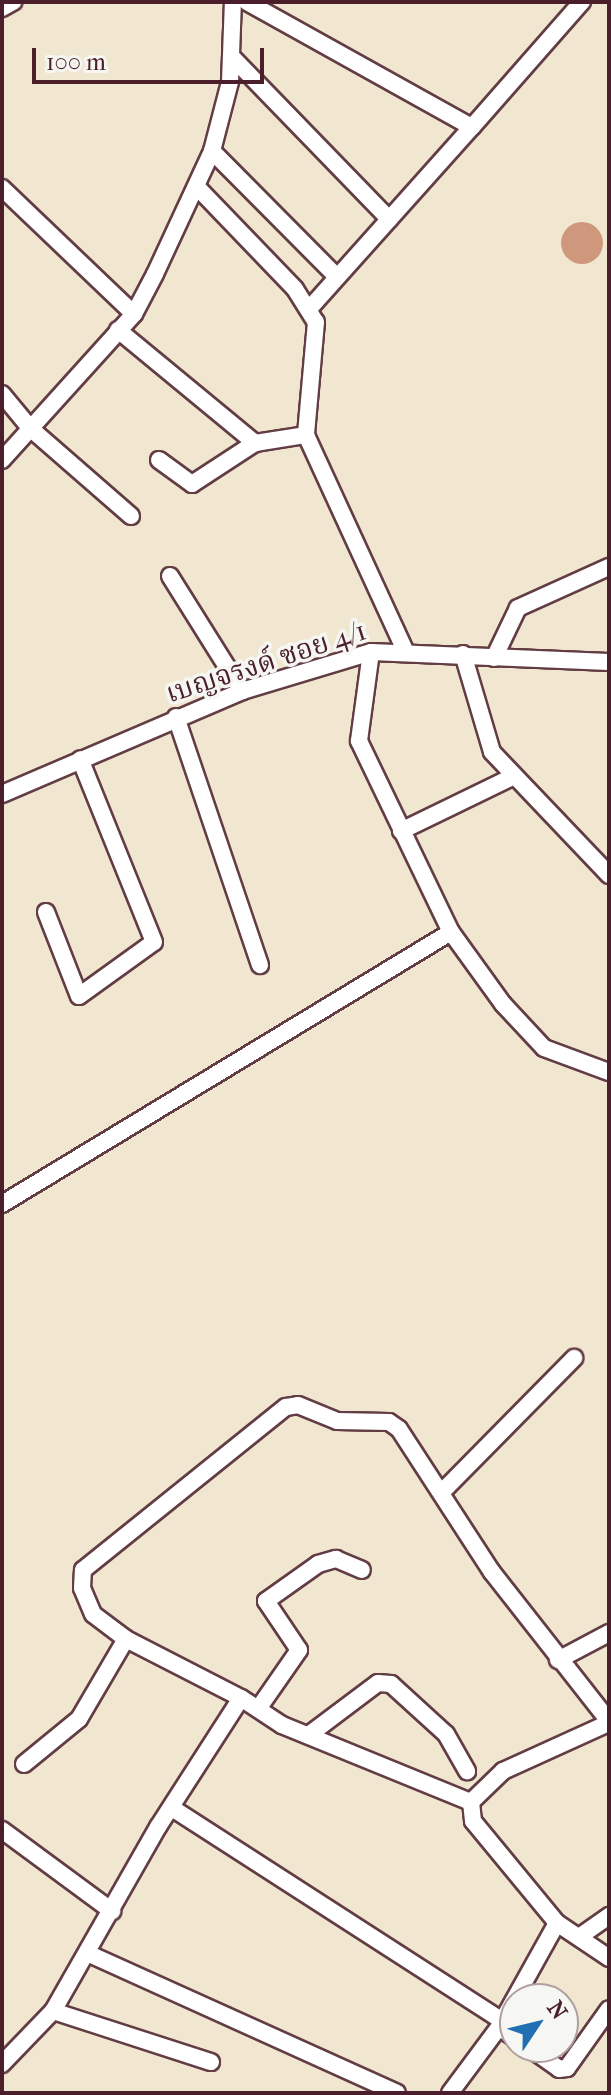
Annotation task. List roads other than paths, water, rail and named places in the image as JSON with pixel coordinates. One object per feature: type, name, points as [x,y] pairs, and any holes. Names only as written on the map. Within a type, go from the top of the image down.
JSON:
[{"type":"street","points":[[2,8],[13,2]]},
{"type":"street","points":[[2,460],[134,314],[212,151],[232,57],[233,2]]},
{"type":"street","points":[[247,2],[472,127]]},
{"type":"street","points":[[309,309],[582,2]]},
{"type":"street","points":[[232,57],[389,219]]},
{"type":"street","points":[[212,151],[337,277]]},
{"type":"street","points":[[197,187],[309,309],[316,322],[306,435],[405,650]]},
{"type":"street","points":[[2,188],[134,314]]},
{"type":"street","points":[[118,330],[255,443]]},
{"type":"street","points":[[2,394],[30,428],[131,516]]},
{"type":"street","points":[[159,460],[192,484],[255,443],[306,435]]},
{"type":"street","points":[[494,658],[518,608],[609,567]]},
{"type":"street","points":[[170,576],[209,631],[242,691]]},
{"type":"street","name":"เบญจรงด์ ซอย 4/1","points":[[2,794],[242,691],[371,652],[405,650],[494,658],[609,662]]},
{"type":"street","points":[[371,652],[359,741],[451,932],[503,1004],[544,1048],[609,1072]]},
{"type":"street","points":[[463,654],[478,718],[492,752],[512,777],[609,875]]},
{"type":"street","points":[[176,717],[260,965]]},
{"type":"street","points":[[46,912],[79,996],[154,942],[80,759]]},
{"type":"street","points":[[401,831],[512,777]]},
{"type":"street","points":[[2,1204],[451,932]]},
{"type":"street","points":[[443,1491],[574,1358]]},
{"type":"street","points":[[298,1405],[347,1423],[389,1422],[443,1491],[492,1572],[609,1722],[503,1771],[471,1802],[310,1734],[126,1639],[93,1614],[82,1588],[83,1570],[286,1407],[298,1405]]},
{"type":"street","points":[[258,1709],[299,1650],[266,1601],[318,1564],[336,1559],[362,1570]]},
{"type":"street","points":[[558,1660],[609,1633]]},
{"type":"street","points":[[24,1764],[79,1719],[126,1639]]},
{"type":"street","points":[[310,1734],[378,1683],[391,1684],[446,1734],[467,1771]]},
{"type":"street","points":[[2,2064],[53,2011],[172,1808],[241,1698]]},
{"type":"street","points":[[471,1802],[473,1821],[557,1923],[609,1958]]},
{"type":"street","points":[[172,1808],[499,2023]]},
{"type":"street","points":[[2,1830],[112,1911]]},
{"type":"street","points":[[579,1937],[609,1916]]},
{"type":"street","points":[[523,1983],[557,1923]]},
{"type":"street","points":[[87,1953],[397,2093]]},
{"type":"street","points":[[579,2051],[609,2009]]},
{"type":"street","points":[[53,2011],[211,2062]]},
{"type":"street","points":[[450,2093],[499,2025]]},
{"type":"street","points":[[551,2063],[559,2069],[567,2068],[571,2063]]}]
